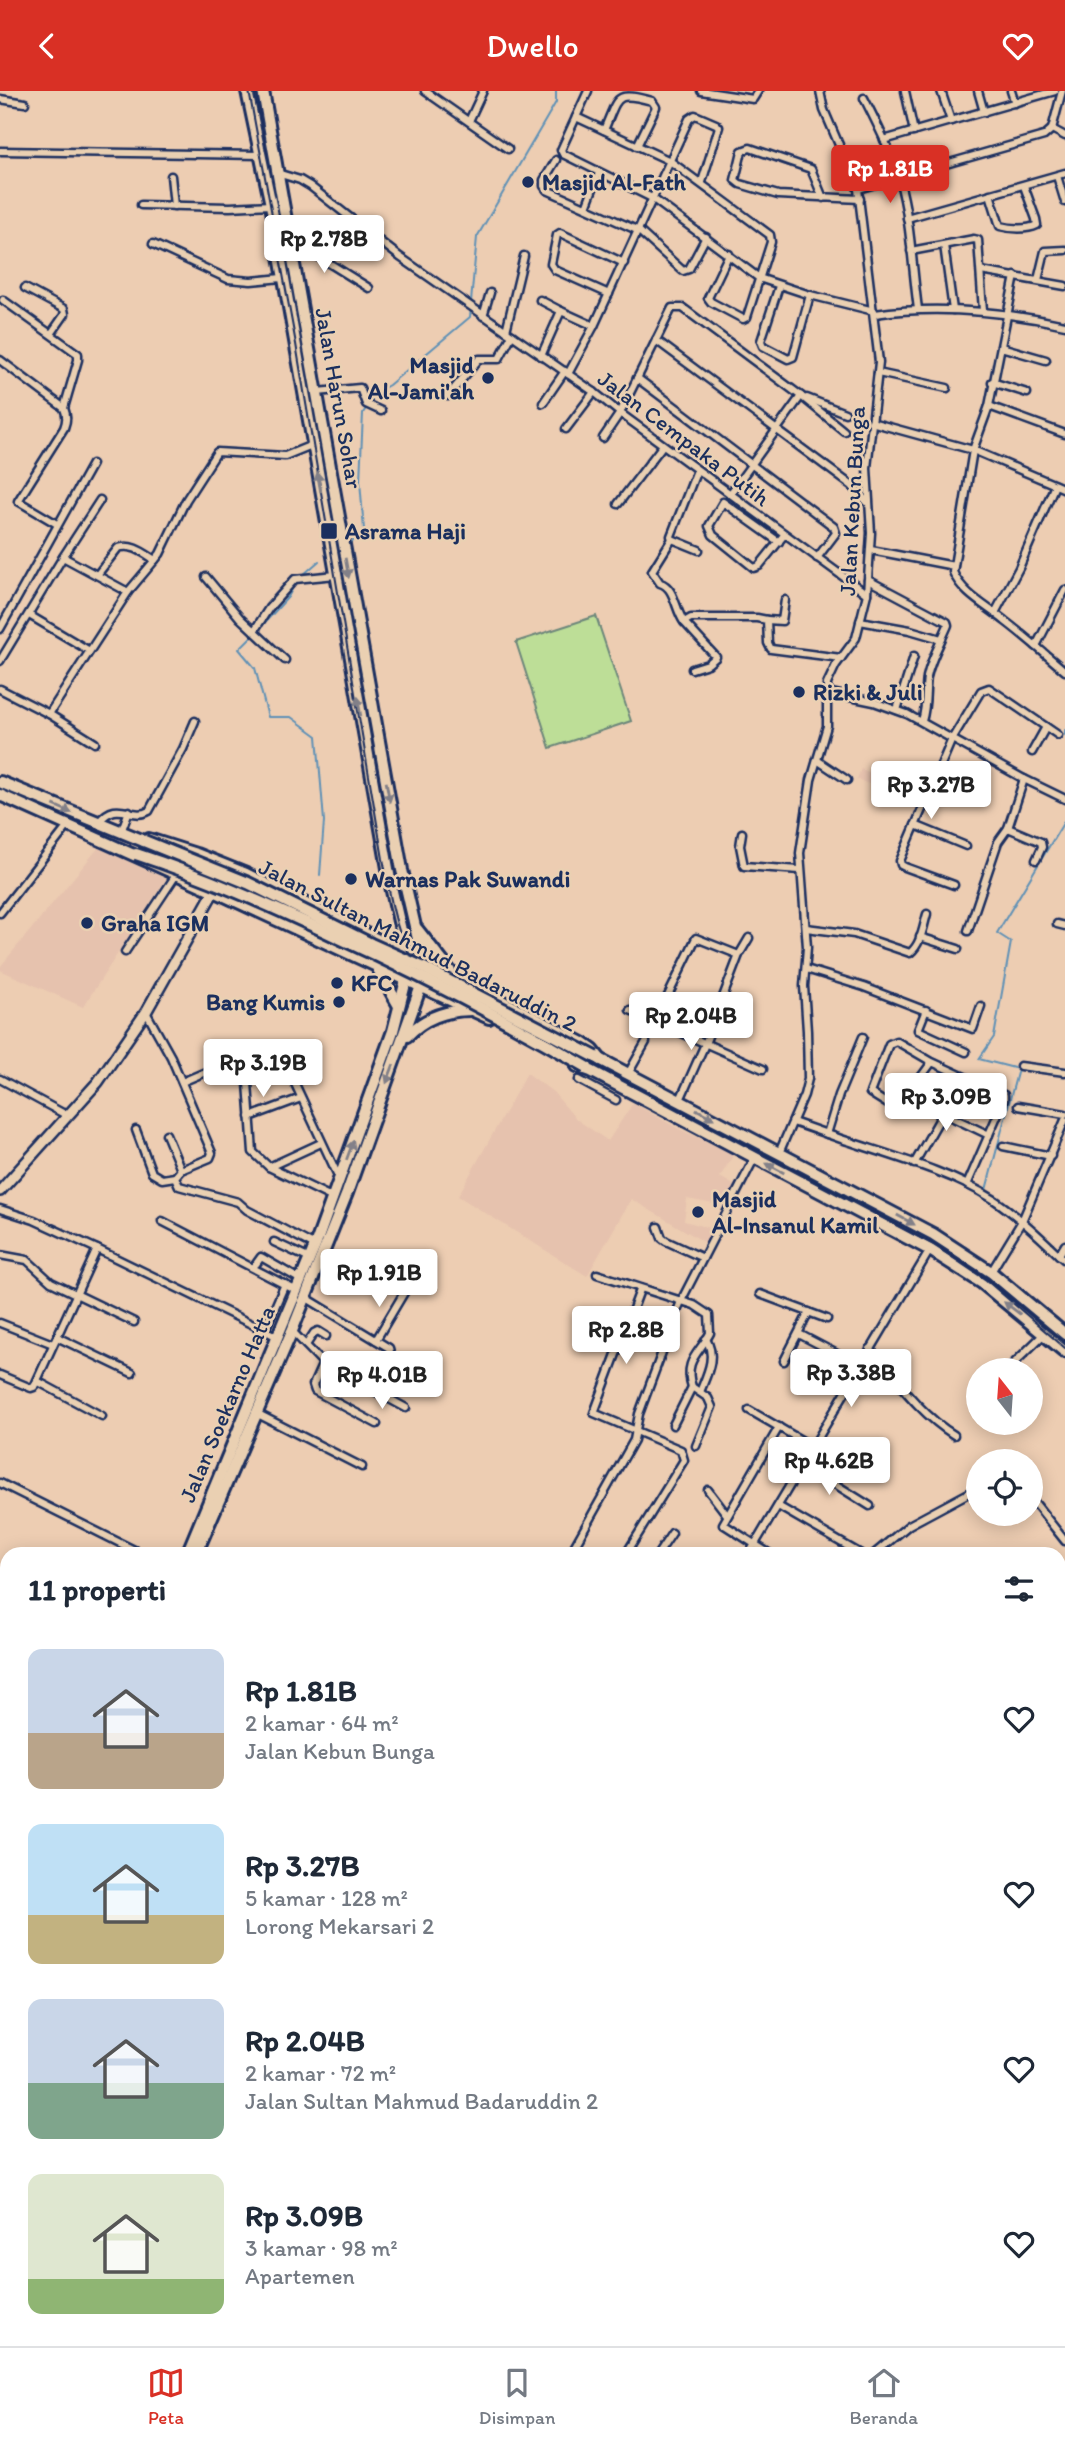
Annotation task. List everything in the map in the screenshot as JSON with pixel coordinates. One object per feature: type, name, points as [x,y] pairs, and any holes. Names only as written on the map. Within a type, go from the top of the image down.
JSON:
[{"type":"highway","name":"Jalan Harun Sohar","points":[[247,91],[271,205],[397,918],[406,952]]},
{"type":"highway","name":"Jalan Harun Sohar","points":[[263,91],[418,962]]},
{"type":"highway","points":[[344,623],[356,621]]},
{"type":"highway","points":[[0,782],[98,824],[143,840],[159,841],[230,867],[406,952],[418,962],[453,974],[583,1043],[593,1050],[598,1058]]},
{"type":"highway","points":[[0,795],[473,1010],[572,1064],[592,1071],[930,1249],[982,1283],[1065,1352]]},
{"type":"highway","name":"Jalan Sultan Mahmud Badaruddin 2","points":[[143,840],[248,883],[422,967],[680,1100],[778,1155],[857,1193],[933,1234],[991,1272],[1065,1334]]},
{"type":"highway","name":"Jalan Sultan Mahmud Badaruddin 2","points":[[134,854],[240,892],[369,952],[546,1042],[592,1071]]},
{"type":"highway","points":[[369,935],[389,932],[397,918]]},
{"type":"highway","points":[[413,924],[453,974]]},
{"type":"highway","points":[[355,955],[369,935]]},
{"type":"highway","name":"Jalan Soekarno Hatta","points":[[190,1547],[256,1413],[292,1331],[310,1259],[393,1031],[406,979],[406,952]]},
{"type":"highway","points":[[406,979],[418,962]]},
{"type":"highway","name":"Jalan Soekarno Hatta","points":[[228,1467],[279,1337],[347,1193],[421,986],[418,962]]},
{"type":"highway","points":[[375,965],[399,1006]]},
{"type":"highway","points":[[441,996],[442,981],[453,974]]},
{"type":"highway","points":[[403,1039],[414,1028],[435,1016],[473,1010]]},
{"type":"highway","name":"Jalan Soekarno Hatta","points":[[198,1547],[213,1498]]},
{"type":"street","points":[[425,91],[508,149]]},
{"type":"street","points":[[468,121],[483,91]]},
{"type":"street","points":[[588,91],[562,152],[653,198],[759,278],[874,312],[918,309],[983,311],[1065,325]]},
{"type":"street","points":[[701,91],[753,99],[758,91]]},
{"type":"street","name":"Jalan Kebun Bunga","points":[[778,1155],[808,1079],[804,986],[806,928],[800,870],[807,807],[827,726],[828,679],[856,638],[867,594],[871,549],[867,468],[878,373],[878,346],[858,189],[824,110],[820,91]]},
{"type":"street","points":[[905,91],[914,131]]},
{"type":"street","points":[[941,91],[951,121]]},
{"type":"street","points":[[978,91],[984,111]]},
{"type":"street","points":[[1011,91],[1014,103]]},
{"type":"street","points":[[858,189],[1039,138],[1052,129],[1060,93],[984,111],[884,140]]},
{"type":"street","points":[[604,130],[618,99],[624,95],[652,101],[656,107],[637,146]]},
{"type":"street","points":[[864,98],[899,179],[907,218],[918,309]]},
{"type":"street","points":[[0,99],[25,103]]},
{"type":"street","points":[[543,403],[567,372],[594,326],[691,117],[695,115],[719,127],[702,182]]},
{"type":"street","points":[[576,117],[670,161],[702,182],[770,236],[771,242],[747,317],[743,319],[708,298],[729,254]]},
{"type":"street","points":[[1052,129],[1065,136]]},
{"type":"street","points":[[823,198],[811,169],[750,148],[742,151],[736,180],[740,184],[778,195],[823,198],[860,199]]},
{"type":"street","points":[[0,151],[261,155]]},
{"type":"street","points":[[556,160],[544,180],[549,191],[639,232],[683,271],[689,269],[706,237]]},
{"type":"street","name":"Jalan Cempaka Putih","points":[[277,173],[310,185],[400,257],[594,391],[784,535],[867,594]]},
{"type":"street","points":[[586,207],[599,173]]},
{"type":"street","points":[[907,218],[1061,175],[1065,202]]},
{"type":"street","points":[[172,176],[174,206]]},
{"type":"street","points":[[990,194],[1000,226],[1034,227],[1037,225],[1024,186]]},
{"type":"street","points":[[141,205],[271,205]]},
{"type":"street","points":[[609,294],[555,270],[551,264],[556,235],[559,233],[624,263]]},
{"type":"street","points":[[911,251],[977,239],[983,311]]},
{"type":"street","points":[[291,243],[308,250],[369,288]]},
{"type":"street","points":[[153,244],[228,279],[251,281],[282,278]]},
{"type":"street","points":[[944,245],[953,310]]},
{"type":"street","points":[[1038,280],[1045,251],[1065,250]]},
{"type":"street","points":[[448,397],[479,359],[499,359],[509,333],[524,256]]},
{"type":"street","points":[[981,271],[1065,286]]},
{"type":"street","points":[[1015,276],[989,406],[973,450],[953,572],[971,595],[1065,671]]},
{"type":"street","points":[[779,286],[761,341],[763,346],[788,359],[793,357],[810,295]]},
{"type":"street","points":[[25,288],[64,309],[65,314],[51,334]]},
{"type":"street","points":[[481,314],[490,293]]},
{"type":"street","points":[[3,300],[78,355],[64,408],[67,420],[64,428],[18,501],[57,524]]},
{"type":"street","points":[[540,300],[594,326]]},
{"type":"street","points":[[603,438],[620,413],[672,308],[683,308],[802,396],[844,431]]},
{"type":"street","points":[[541,356],[561,311]]},
{"type":"street","points":[[656,340],[776,428],[855,489],[868,503]]},
{"type":"street","points":[[1001,347],[1046,360]]},
{"type":"street","points":[[0,360],[64,408]]},
{"type":"street","points":[[878,373],[947,388]]},
{"type":"street","points":[[637,378],[834,527],[836,533],[817,558]]},
{"type":"street","points":[[992,382],[1027,393]]},
{"type":"street","points":[[317,392],[360,388],[368,406],[381,411]]},
{"type":"street","points":[[566,429],[594,391]]},
{"type":"street","points":[[802,396],[845,413]]},
{"type":"street","points":[[730,494],[802,396]]},
{"type":"street","points":[[989,406],[1065,435]]},
{"type":"street","points":[[871,422],[973,450],[1065,489]]},
{"type":"street","points":[[49,714],[88,650],[128,592],[155,560],[186,500],[217,452],[285,456],[312,445]]},
{"type":"street","points":[[618,504],[663,445]]},
{"type":"street","points":[[0,629],[92,464]]},
{"type":"street","points":[[692,669],[708,664],[716,657],[684,622],[670,589],[660,583],[652,571],[672,537],[697,470]]},
{"type":"street","points":[[995,613],[1019,568],[1055,485]]},
{"type":"street","points":[[855,489],[867,492]]},
{"type":"street","points":[[0,661],[100,501]]},
{"type":"street","points":[[779,542],[723,502],[709,526],[713,535],[754,568],[759,566],[779,542],[784,535]]},
{"type":"street","points":[[672,537],[699,550]]},
{"type":"street","points":[[97,575],[118,548],[123,546],[131,547],[155,560]]},
{"type":"street","points":[[871,549],[954,566]]},
{"type":"street","points":[[63,557],[128,592]]},
{"type":"street","points":[[255,632],[269,608],[299,578],[336,575]]},
{"type":"street","points":[[206,577],[255,632],[285,660]]},
{"type":"street","points":[[868,580],[947,622],[948,626],[929,669],[927,702],[922,721]]},
{"type":"street","points":[[1036,646],[1062,608],[1065,590]]},
{"type":"street","points":[[684,622],[691,618],[757,618],[782,621],[785,600]]},
{"type":"street","points":[[29,615],[88,650]]},
{"type":"street","points":[[767,620],[768,643],[771,649],[841,658]]},
{"type":"street","points":[[860,621],[941,639]]},
{"type":"street","points":[[897,710],[914,656]]},
{"type":"street","points":[[954,885],[901,865],[900,860],[952,739],[981,691],[989,688],[1058,735]]},
{"type":"street","points":[[0,689],[49,714],[95,743]]},
{"type":"street","points":[[826,692],[874,702],[922,721],[1065,799]]},
{"type":"street","points":[[98,824],[108,813],[120,809],[144,814],[149,811],[195,721]]},
{"type":"street","points":[[1032,752],[1046,727]]},
{"type":"street","points":[[817,760],[847,780]]},
{"type":"street","points":[[968,931],[998,842],[1008,828],[1024,779]]},
{"type":"street","points":[[934,782],[976,801]]},
{"type":"street","points":[[121,832],[129,811]]},
{"type":"street","points":[[915,825],[966,846]]},
{"type":"street","points":[[0,913],[68,826]]},
{"type":"street","points":[[1008,828],[1041,842],[1042,848],[1036,860]]},
{"type":"street","points":[[742,833],[740,846],[744,866],[800,870]]},
{"type":"street","points":[[125,952],[176,875]]},
{"type":"street","points":[[0,1191],[98,1082],[146,1012],[214,891]]},
{"type":"street","points":[[806,928],[854,934],[910,953],[914,951],[927,915]]},
{"type":"street","points":[[920,937],[958,949]]},
{"type":"street","points":[[628,1074],[696,938],[739,955]]},
{"type":"street","points":[[680,1100],[739,955],[749,938]]},
{"type":"street","points":[[806,969],[864,987],[974,1029],[981,1006]]},
{"type":"street","points":[[630,1010],[763,1069]]},
{"type":"street","points":[[926,1010],[918,1030],[966,1052]]},
{"type":"street","points":[[136,1130],[152,1173],[162,1179],[175,1177],[181,1170],[210,1158],[212,1153],[182,1082],[146,1012]]},
{"type":"street","points":[[827,1134],[839,1095],[863,1037]]},
{"type":"street","points":[[932,1062],[899,1107],[894,1108],[870,1093],[891,1042],[896,1041],[932,1062],[1004,1095],[967,1185]]},
{"type":"street","points":[[247,1069],[278,1055],[282,1056],[339,1179]]},
{"type":"street","points":[[182,1082],[236,1059],[241,1060],[247,1069],[253,1152],[269,1167],[333,1198]]},
{"type":"street","points":[[1020,1066],[1065,1072]]},
{"type":"street","points":[[592,1071],[592,1087]]},
{"type":"street","points":[[0,1079],[68,1117]]},
{"type":"street","points":[[579,1080],[616,1100]]},
{"type":"street","points":[[250,1117],[301,1098]]},
{"type":"street","points":[[1018,1107],[1065,1114]]},
{"type":"street","points":[[914,1164],[943,1113],[989,1135]]},
{"type":"street","points":[[991,1272],[1022,1221],[1062,1135],[1065,1120]]},
{"type":"street","points":[[793,1122],[967,1185],[993,1199],[1022,1221],[1065,1260]]},
{"type":"street","points":[[166,1134],[181,1170]]},
{"type":"street","points":[[269,1167],[321,1143]]},
{"type":"street","points":[[1003,1146],[1051,1156]]},
{"type":"street","points":[[574,1547],[638,1430],[639,1414],[681,1301],[755,1157]]},
{"type":"street","points":[[175,1177],[179,1186],[238,1202],[247,1210],[315,1246]]},
{"type":"street","points":[[0,1209],[34,1220],[279,1337]]},
{"type":"street","points":[[162,1221],[285,1284],[301,1289]]},
{"type":"street","points":[[658,1227],[666,1241],[703,1258]]},
{"type":"street","points":[[274,1242],[310,1259]]},
{"type":"street","points":[[1059,1255],[1065,1245]]},
{"type":"street","points":[[0,1375],[33,1389],[97,1249]]},
{"type":"street","points":[[753,1547],[930,1249]]},
{"type":"street","points":[[0,1255],[31,1262],[47,1279],[134,1321]]},
{"type":"street","points":[[256,1264],[261,1257],[301,1289],[389,1348],[390,1352],[371,1390]]},
{"type":"street","points":[[597,1275],[681,1301],[706,1311],[709,1315],[710,1333],[694,1355],[690,1371],[692,1387],[673,1425]]},
{"type":"street","points":[[265,1329],[285,1284]]},
{"type":"street","points":[[630,1547],[684,1460],[681,1450],[638,1430],[595,1415],[594,1411],[640,1290]]},
{"type":"street","points":[[376,1340],[405,1291]]},
{"type":"street","points":[[760,1294],[827,1319]]},
{"type":"street","points":[[784,1361],[809,1312]]},
{"type":"street","points":[[0,1322],[55,1340],[132,1373]]},
{"type":"street","points":[[292,1331],[323,1363],[406,1408]]},
{"type":"street","points":[[306,1345],[318,1331],[326,1336]]},
{"type":"street","points":[[799,1334],[860,1366]]},
{"type":"street","points":[[1019,1358],[1044,1334]]},
{"type":"street","points":[[701,1392],[712,1357],[711,1347],[706,1339]]},
{"type":"street","points":[[870,1349],[930,1417],[954,1435]]},
{"type":"street","points":[[323,1363],[313,1385],[315,1391],[377,1424]]},
{"type":"street","points":[[37,1381],[102,1416]]},
{"type":"street","points":[[692,1387],[708,1398],[712,1407],[696,1446]]},
{"type":"street","points":[[749,1410],[813,1447]]},
{"type":"street","points":[[256,1413],[362,1467]]},
{"type":"street","points":[[760,1547],[724,1527],[723,1521],[779,1427]]},
{"type":"street","points":[[803,1464],[870,1506]]},
{"type":"street","points":[[0,1483],[128,1547]]},
{"type":"street","points":[[708,1490],[727,1515]]},
{"type":"street","points":[[882,1547],[909,1525],[966,1494]]},
{"type":"street","points":[[778,1506],[849,1547]]},
{"type":"street","points":[[1043,1512],[1064,1537]]},
{"type":"street","points":[[663,1547],[671,1533]]},
{"type":"shaded area","points":[[861,769],[891,781],[887,792],[857,779]]},
{"type":"shaded area","name":"Graha IGM","points":[[99,847],[166,879],[83,1007],[0,970],[0,967]]},
{"type":"shaded area","points":[[527,1073],[553,1092],[576,1119],[608,1141],[633,1103],[677,1128],[734,1154],[720,1177],[737,1187],[725,1206],[687,1199],[684,1221],[714,1229],[706,1243],[631,1199],[587,1276],[458,1196]]},
{"type":"green space","points":[[596,616],[631,721],[550,748],[516,642]]},
{"type":"waterway","points":[[471,302],[477,237],[556,102],[556,91]]},
{"type":"waterway","points":[[370,402],[375,393],[389,385],[470,317],[471,308]]},
{"type":"waterway","points":[[352,542],[364,530],[360,481],[363,413],[367,407]]},
{"type":"waterway","points":[[303,575],[319,561]]},
{"type":"waterway","points":[[259,629],[288,597],[296,582]]},
{"type":"waterway","points":[[255,633],[239,649],[255,668],[268,717],[291,717],[317,736],[324,821],[320,875]]},
{"type":"waterway","points":[[1065,730],[1065,735]]},
{"type":"waterway","points":[[986,1190],[1018,1069],[979,1059],[994,1037],[1011,942],[997,933],[1065,820]]},
{"type":"tram line","points":[[249,91],[296,344],[383,859],[397,924],[418,967],[448,990],[508,1018],[934,1245],[986,1280],[1065,1348]]},
{"type":"place","name":"Masjid Al-Fath","points":[[528,182]]},
{"type":"place","name":"Masjid Al-Jami'ah","points":[[488,378]]},
{"type":"place","name":"Asrama Haji","points":[[329,531]]},
{"type":"place","name":"Rizki & Juli","points":[[799,692]]},
{"type":"place","name":"Warnas Pak Suwandi","points":[[351,879]]},
{"type":"place","name":"Graha IGM","points":[[87,923]]},
{"type":"place","name":"KFC","points":[[337,983]]},
{"type":"place","name":"Bang Kumis","points":[[339,1002]]},
{"type":"place","name":"Masjid Al-Insanul Kamil","points":[[698,1212]]}]
